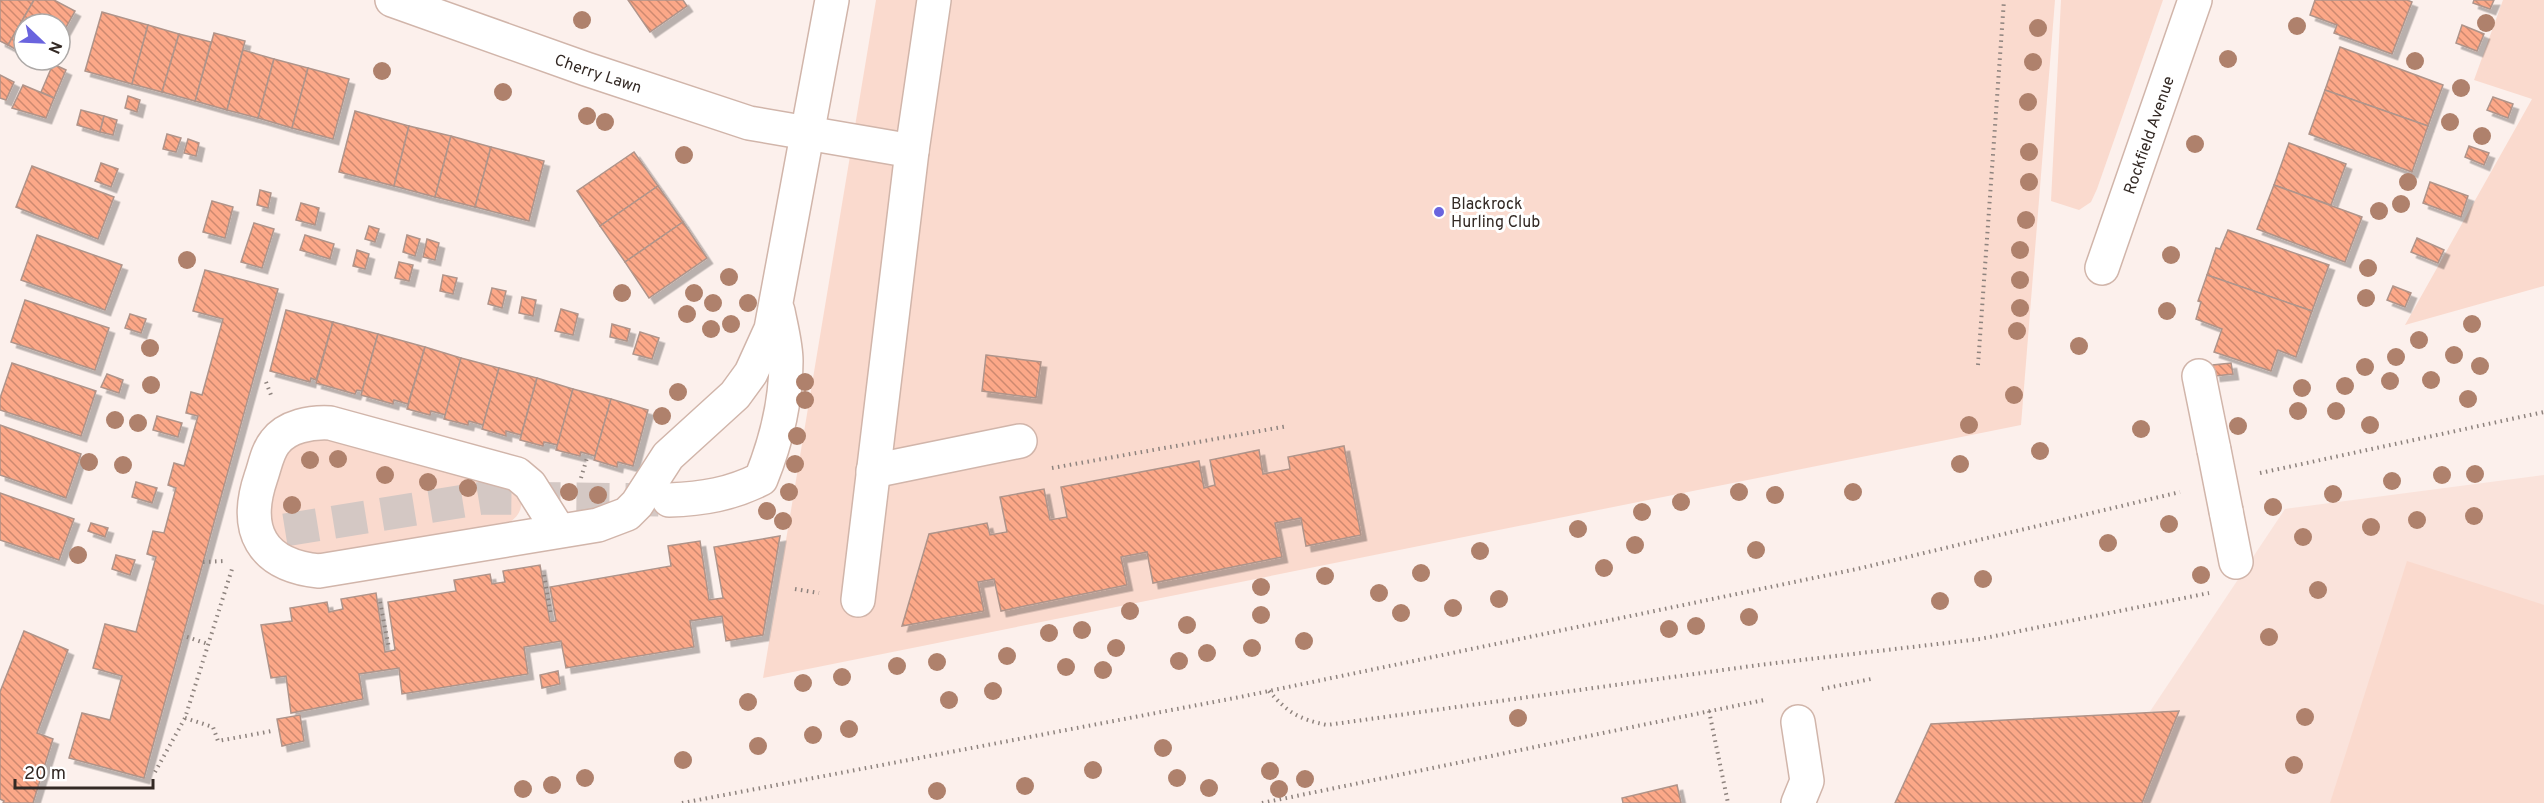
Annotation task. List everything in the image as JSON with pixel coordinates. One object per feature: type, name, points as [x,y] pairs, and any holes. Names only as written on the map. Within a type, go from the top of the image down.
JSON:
[{"type":"street","name":"Cherry Lawn","points":[[392,0],[586,69],[749,123],[912,151]]},
{"type":"street","points":[[559,531],[530,485],[517,474],[330,423],[299,425],[275,442],[254,496],[253,510],[258,540],[270,552],[293,567],[319,571],[598,525],[627,514],[638,504],[668,456],[735,395],[751,373],[771,329],[778,306],[832,0]]},
{"type":"street","points":[[858,600],[912,151],[934,0]]},
{"type":"street","name":"Rockfield Avenue","points":[[2102,268],[2195,0]]},
{"type":"street","points":[[669,500],[703,499],[737,491],[761,479],[772,451],[782,405],[786,360],[778,306]]},
{"type":"street","points":[[2199,376],[2236,562]]},
{"type":"street","points":[[873,471],[1020,441]]},
{"type":"street","points":[[1798,722],[1807,782],[1798,803]]},
{"type":"path","points":[[1978,365],[2004,0]]},
{"type":"path","points":[[2255,475],[2544,412]]},
{"type":"path","points":[[1045,469],[1288,426]]},
{"type":"path","points":[[581,478],[586,458]]},
{"type":"path","points":[[682,803],[1269,691],[1857,569],[2186,491]]},
{"type":"path","points":[[155,772],[185,718],[234,561],[203,562]]},
{"type":"path","points":[[795,589],[858,600]]},
{"type":"path","points":[[1269,691],[1285,709],[1305,720],[1327,725],[1759,665],[1980,639],[2220,590]]},
{"type":"path","points":[[187,637],[208,644]]},
{"type":"path","points":[[1813,691],[1871,679]]},
{"type":"path","points":[[1262,803],[1767,700]]},
{"type":"path","points":[[1709,711],[1728,803]]},
{"type":"path","points":[[185,718],[213,727],[218,741],[272,731]]},
{"type":"shaded area","name":"Blackrock Hurling Club","points":[[876,0],[2055,0],[2021,425],[763,678]]},
{"type":"shaded area","points":[[2061,0],[2163,0],[2097,189],[2091,202],[2079,210],[2051,201]]},
{"type":"shaded area","points":[[2503,0],[2544,0],[2544,286],[2405,325],[2532,99],[2474,80]]},
{"type":"shaded area","points":[[318,433],[502,482],[521,496],[520,510],[516,517],[504,526],[320,555],[302,553],[289,548],[280,540],[272,520],[272,507],[277,477],[286,451]]},
{"type":"shaded area","points":[[2544,475],[2544,803],[2089,803],[2285,509]]},
{"type":"shaded area","points":[[2407,561],[2544,605],[2544,803],[2330,803]]},
{"type":"building","points":[[0,0],[34,0],[27,12],[12,12],[12,38],[8,45],[0,41]]},
{"type":"building","points":[[34,0],[54,0],[75,11],[72,16],[72,12],[27,12]]},
{"type":"building","points":[[628,0],[683,0],[687,6],[650,32]]},
{"type":"building","points":[[2315,0],[2407,0],[2412,2],[2392,54],[2334,33],[2337,25],[2310,15]]},
{"type":"building","points":[[2474,0],[2494,0],[2490,9],[2473,3]]},
{"type":"building","points":[[102,12],[148,25],[132,84],[85,71]]},
{"type":"building","points":[[148,25],[179,34],[162,92],[132,84]]},
{"type":"building","points":[[2462,25],[2484,34],[2477,51],[2456,43]]},
{"type":"building","points":[[214,33],[245,41],[227,110],[195,101]]},
{"type":"building","points":[[179,34],[211,42],[195,101],[162,92]]},
{"type":"building","points":[[2340,47],[2443,85],[2428,126],[2325,90]]},
{"type":"building","points":[[243,50],[274,59],[258,118],[227,110]]},
{"type":"building","points":[[274,59],[308,68],[292,128],[258,118]]},
{"type":"building","points":[[308,68],[349,79],[333,139],[292,128]]},
{"type":"building","points":[[50,72],[65,72],[54,98],[41,92]]},
{"type":"building","points":[[0,75],[14,82],[6,100],[0,98]]},
{"type":"building","points":[[23,85],[54,98],[46,118],[12,108]]},
{"type":"building","points":[[2325,90],[2428,126],[2412,172],[2309,134]]},
{"type":"building","points":[[128,96],[140,100],[137,112],[125,108]]},
{"type":"building","points":[[2493,97],[2513,104],[2508,118],[2487,110]]},
{"type":"building","points":[[81,110],[104,116],[100,132],[77,125]]},
{"type":"building","points":[[355,111],[409,126],[394,186],[339,172]]},
{"type":"building","points":[[104,116],[117,120],[113,135],[100,132]]},
{"type":"building","points":[[409,126],[451,136],[435,197],[394,186]]},
{"type":"building","points":[[167,134],[181,138],[176,152],[163,149]]},
{"type":"building","points":[[451,136],[491,147],[475,207],[435,197]]},
{"type":"building","points":[[188,139],[199,143],[196,156],[184,153]]},
{"type":"building","points":[[2289,143],[2346,164],[2331,205],[2274,185]]},
{"type":"building","points":[[2469,146],[2489,153],[2484,165],[2465,157]]},
{"type":"building","points":[[491,147],[544,161],[529,221],[475,207]]},
{"type":"building","points":[[634,152],[658,186],[600,226],[577,191]]},
{"type":"building","points":[[101,163],[118,169],[111,187],[95,181]]},
{"type":"building","points":[[32,166],[114,197],[98,239],[16,207]]},
{"type":"building","points":[[2430,182],[2468,196],[2461,217],[2423,203]]},
{"type":"building","points":[[2274,185],[2362,217],[2345,262],[2257,229]]},
{"type":"building","points":[[658,186],[683,222],[625,262],[600,226]]},
{"type":"building","points":[[260,190],[271,193],[268,208],[257,205]]},
{"type":"building","points":[[212,201],[233,207],[225,238],[203,232]]},
{"type":"building","points":[[301,203],[319,208],[315,225],[296,220]]},
{"type":"building","points":[[683,222],[707,258],[649,298],[625,262]]},
{"type":"building","points":[[254,223],[274,229],[262,268],[241,262]]},
{"type":"building","points":[[369,226],[379,229],[375,242],[365,239]]},
{"type":"building","points":[[2228,230],[2329,265],[2312,311],[2207,275],[2216,248],[2220,249]]},
{"type":"building","points":[[37,235],[122,265],[105,310],[21,280]]},
{"type":"building","points":[[305,235],[334,244],[330,259],[300,250]]},
{"type":"building","points":[[407,235],[420,239],[415,256],[403,252]]},
{"type":"building","points":[[2417,238],[2444,250],[2438,263],[2411,252]]},
{"type":"building","points":[[427,239],[439,243],[435,260],[423,257]]},
{"type":"building","points":[[357,250],[369,254],[365,269],[353,266]]},
{"type":"building","points":[[399,262],[413,265],[409,281],[395,278]]},
{"type":"building","points":[[205,270],[278,289],[144,778],[69,758],[82,713],[110,720],[122,676],[93,668],[105,624],[136,632],[156,557],[147,554],[153,531],[164,533],[176,488],[168,485],[174,463],[184,466],[198,416],[186,413],[191,392],[202,395],[223,319],[193,311]]},
{"type":"building","points":[[443,275],[457,278],[453,294],[440,291]]},
{"type":"building","points":[[2207,275],[2312,311],[2296,357],[2278,350],[2271,371],[2214,352],[2222,329],[2196,319],[2201,302],[2198,301]]},
{"type":"building","points":[[2393,286],[2411,293],[2405,307],[2387,300]]},
{"type":"building","points":[[492,288],[506,291],[502,308],[488,304]]},
{"type":"building","points":[[522,297],[536,300],[533,316],[519,313]]},
{"type":"building","points":[[25,300],[109,328],[95,370],[11,342]]},
{"type":"building","points":[[561,309],[578,314],[573,335],[555,331]]},
{"type":"building","points":[[286,310],[333,322],[316,380],[311,378],[310,382],[270,371]]},
{"type":"building","points":[[130,314],[146,319],[141,333],[125,328]]},
{"type":"building","points":[[333,322],[378,334],[362,391],[357,390],[355,394],[316,383]]},
{"type":"building","points":[[612,324],[630,329],[627,341],[610,337]]},
{"type":"building","points":[[640,332],[659,338],[652,359],[633,354]]},
{"type":"building","points":[[378,334],[425,347],[408,404],[394,400],[393,404],[361,395]]},
{"type":"building","points":[[425,347],[461,358],[446,415],[431,411],[430,415],[407,409]]},
{"type":"building","points":[[986,355],[1041,362],[1036,398],[982,391]]},
{"type":"building","points":[[461,358],[499,368],[483,425],[469,421],[468,425],[444,419]]},
{"type":"building","points":[[12,363],[96,391],[81,436],[0,410],[0,398]]},
{"type":"building","points":[[2231,363],[2233,374],[2215,376],[2213,365]]},
{"type":"building","points":[[499,368],[537,378],[521,435],[506,431],[506,436],[482,429]]},
{"type":"building","points":[[107,374],[123,380],[119,393],[101,387]]},
{"type":"building","points":[[537,378],[573,389],[558,445],[544,442],[543,446],[520,440]]},
{"type":"building","points":[[573,389],[611,399],[595,456],[581,452],[580,456],[556,450]]},
{"type":"building","points":[[611,399],[648,410],[633,466],[618,462],[617,467],[594,460]]},
{"type":"building","points":[[157,416],[182,423],[178,437],[153,430]]},
{"type":"building","points":[[0,425],[81,454],[66,498],[0,475]]},
{"type":"building","points":[[1344,446],[1361,535],[1306,546],[1301,518],[1275,523],[1282,557],[1153,583],[1147,552],[1121,557],[1127,585],[1001,611],[994,579],[978,582],[984,611],[902,626],[929,534],[987,523],[990,535],[1007,532],[1000,497],[1044,489],[1050,520],[1067,517],[1061,487],[1199,461],[1204,488],[1215,485],[1210,460],[1259,450],[1263,474],[1290,469],[1288,457]]},
{"type":"building","points":[[136,482],[157,488],[152,503],[132,497]]},
{"type":"building","points":[[0,493],[74,519],[59,560],[0,540]]},
{"type":"building","points":[[91,523],[108,528],[105,537],[88,531]]},
{"type":"building","points":[[780,536],[763,635],[726,641],[722,616],[690,621],[694,647],[566,668],[561,641],[524,647],[528,674],[402,694],[399,668],[359,674],[363,699],[291,713],[286,676],[271,678],[261,625],[292,621],[290,608],[327,602],[329,612],[343,609],[341,599],[376,593],[385,652],[395,650],[388,602],[456,591],[454,580],[490,574],[492,584],[505,582],[503,571],[540,565],[550,622],[556,621],[550,587],[671,566],[668,546],[700,541],[709,600],[723,598],[714,547]]},
{"type":"building","points":[[116,555],[135,560],[130,575],[112,569]]},
{"type":"building","points":[[24,631],[68,650],[37,733],[53,739],[33,803],[3,803],[4,801],[0,799],[0,692]]},
{"type":"building","points":[[558,671],[560,684],[542,688],[540,675]]},
{"type":"building","points":[[2179,711],[2142,803],[1895,803],[1931,724]]},
{"type":"building","points":[[300,715],[304,741],[282,746],[277,719]]},
{"type":"building","points":[[1677,785],[1681,803],[1623,803],[1622,798]]},
{"type":"tunnel","points":[[285,530],[483,498],[661,500]]},
{"type":"place","name":"Blackrock Hurling Club","points":[[1439,212]]}]
